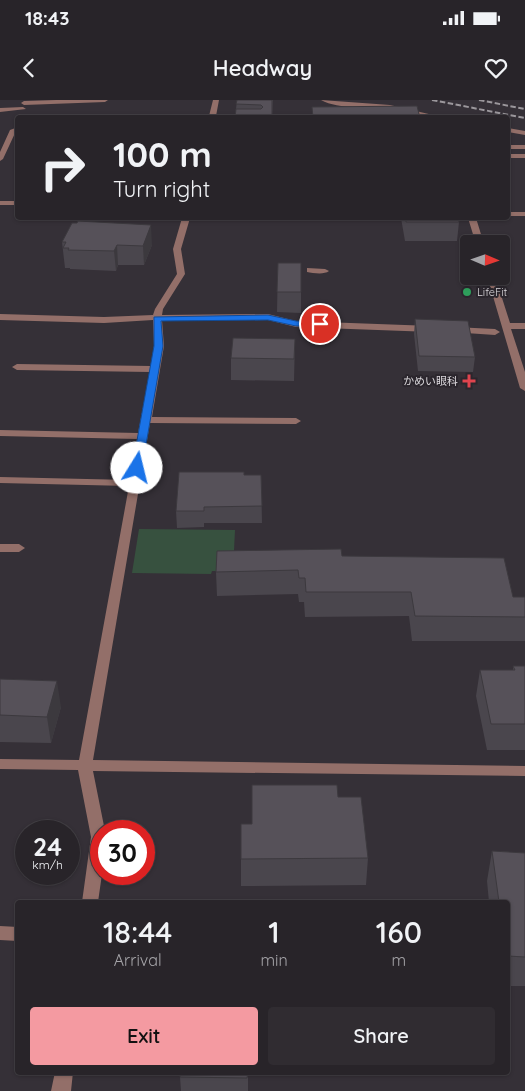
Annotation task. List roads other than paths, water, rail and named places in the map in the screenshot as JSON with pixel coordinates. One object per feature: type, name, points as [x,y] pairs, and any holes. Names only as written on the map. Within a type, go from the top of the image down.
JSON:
[{"type":"street","points":[[0,110],[25,104],[105,100]]},
{"type":"street","points":[[212,100],[216,100],[212,115]]},
{"type":"street","points":[[324,100],[360,106],[390,107],[426,115]]},
{"type":"street","points":[[0,159],[12,130]]},
{"type":"street","points":[[510,130],[525,133]]},
{"type":"street","points":[[510,147],[525,147]]},
{"type":"street","points":[[510,156],[525,156]]},
{"type":"street","points":[[0,203],[15,203]]},
{"type":"street","points":[[510,214],[525,214]]},
{"type":"street","points":[[90,900],[99,837],[86,781],[85,765],[159,346],[156,318],[158,308],[181,274],[177,249],[185,220]]},
{"type":"street","points":[[473,220],[477,235]]},
{"type":"street","points":[[310,270],[325,270]]},
{"type":"street","points":[[494,285],[525,388]]},
{"type":"street","points":[[0,317],[104,320],[268,317],[296,324],[495,332]]},
{"type":"street","points":[[506,326],[525,326]]},
{"type":"street","points":[[17,367],[154,369]]},
{"type":"street","points":[[145,420],[296,421]]},
{"type":"street","points":[[0,433],[142,436]]},
{"type":"street","points":[[0,480],[134,483]]},
{"type":"street","points":[[0,548],[19,548]]},
{"type":"street","points":[[0,764],[525,771]]},
{"type":"street","points":[[0,934],[15,934]]},
{"type":"street","points":[[61,1091],[64,1075]]},
{"type":"railway","points":[[432,100],[510,115]]},
{"type":"railway","points":[[479,100],[525,109]]},
{"type":"railway","points":[[510,115],[525,118]]},
{"type":"place","name":"LifeFit","points":[[467,292]]},
{"type":"place","name":"かめい眼科","points":[[469,381]]}]
